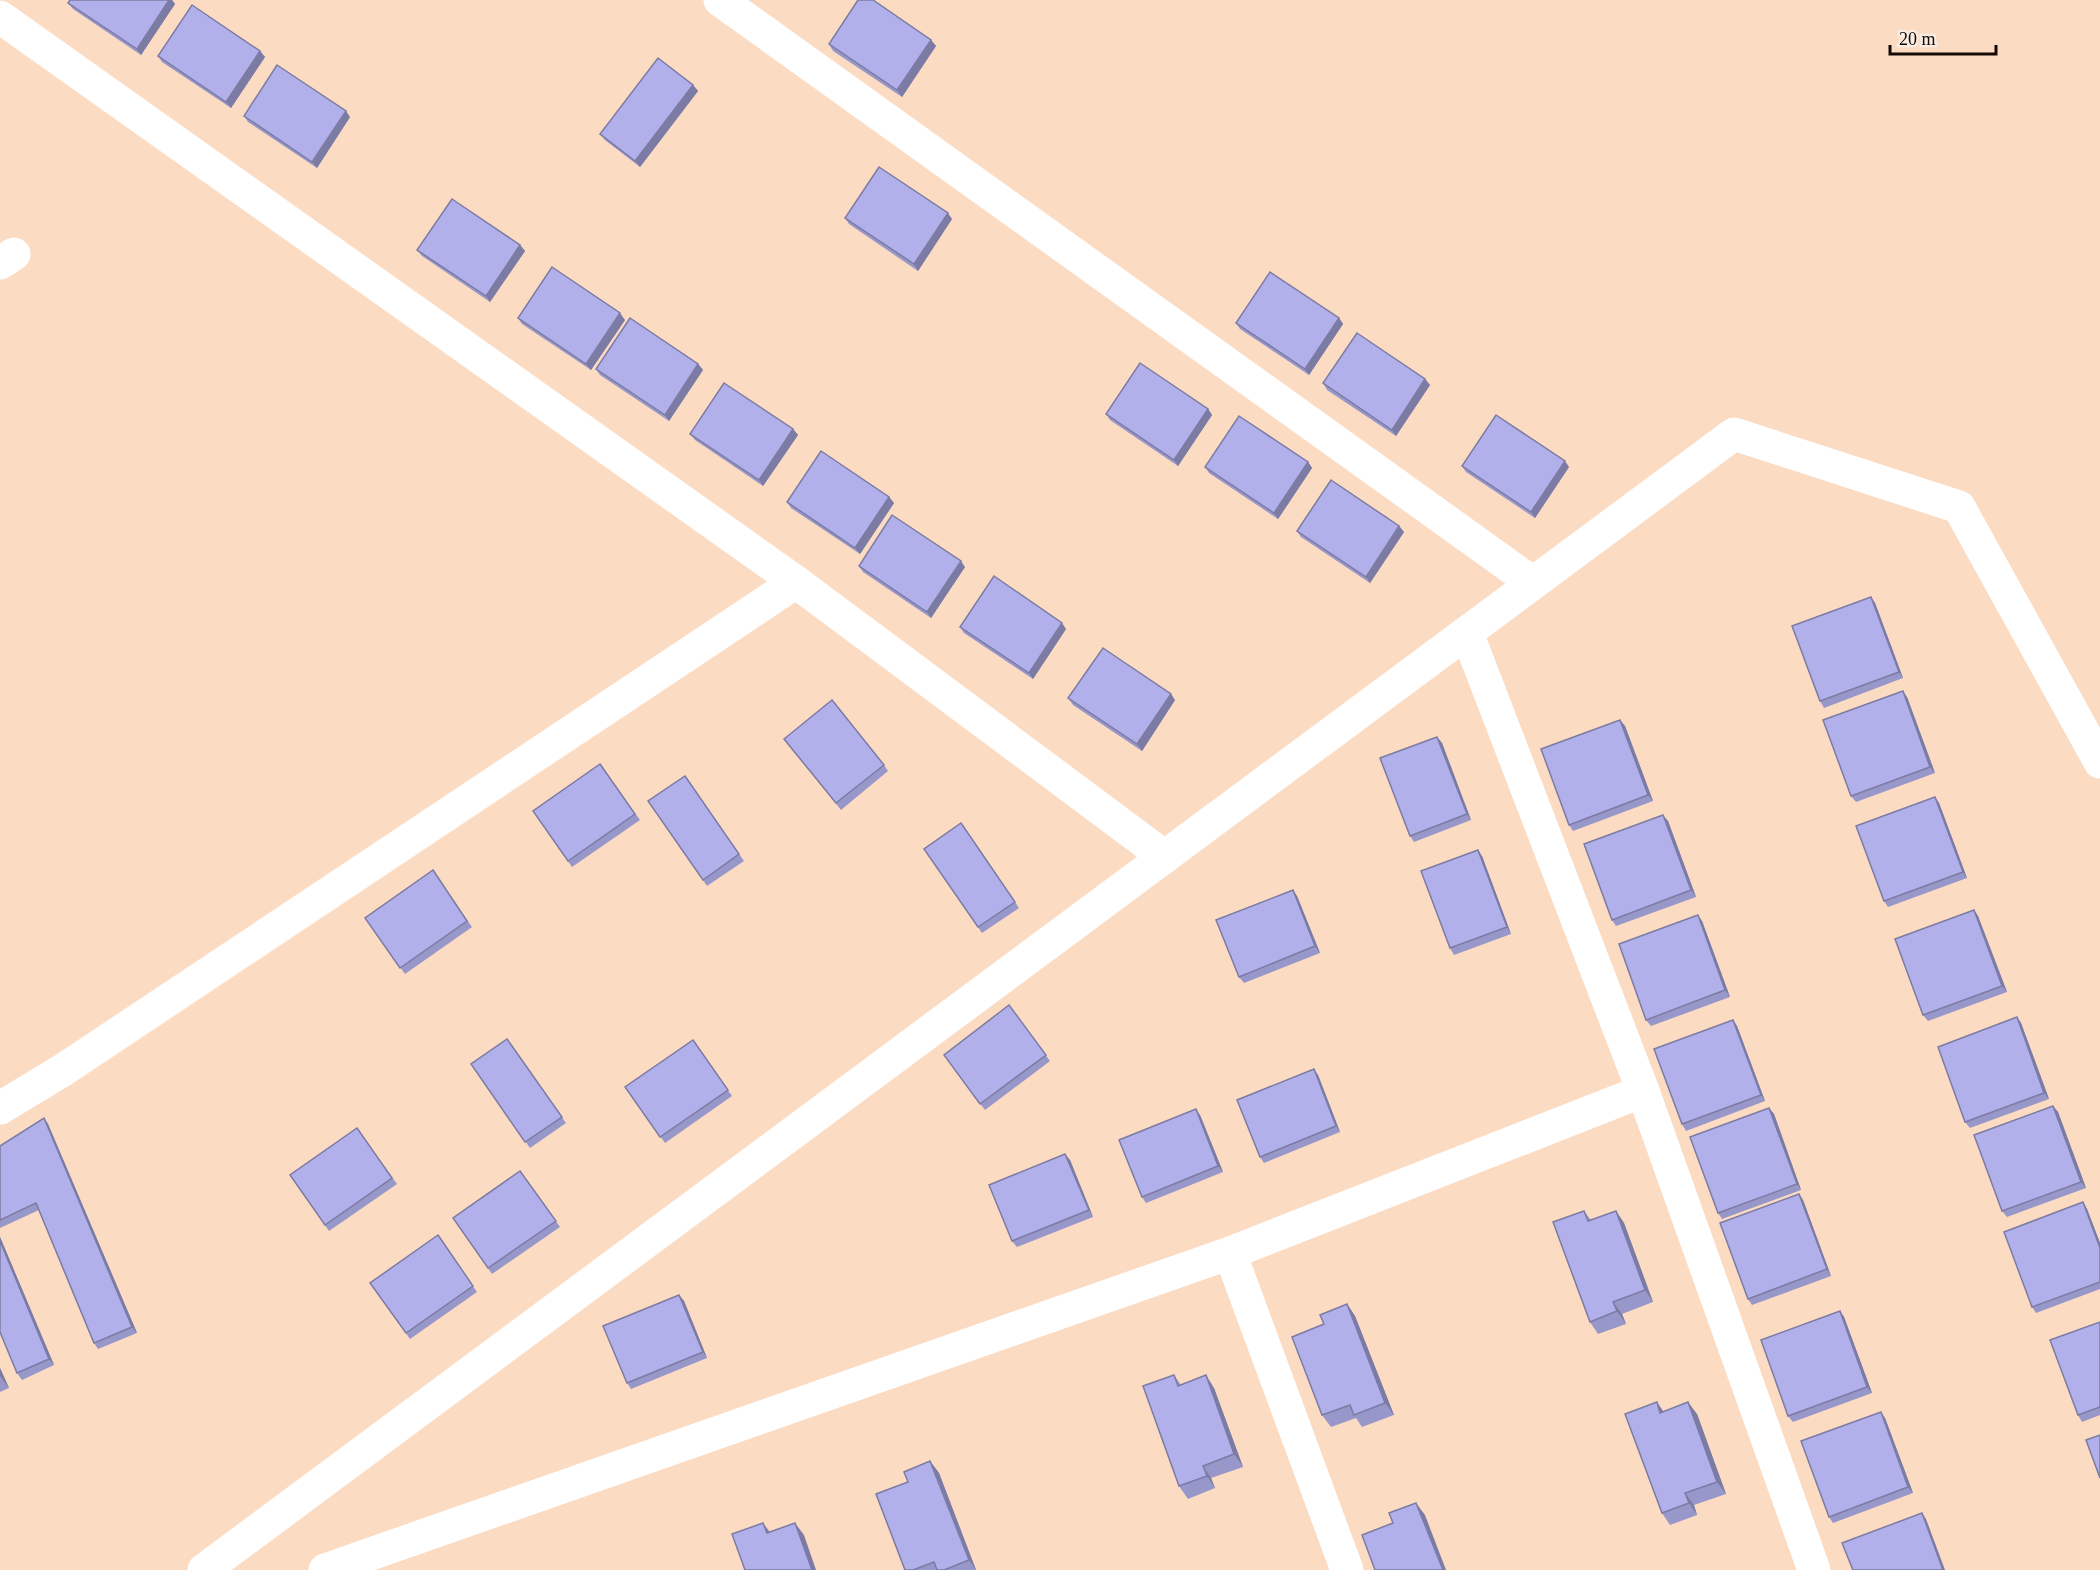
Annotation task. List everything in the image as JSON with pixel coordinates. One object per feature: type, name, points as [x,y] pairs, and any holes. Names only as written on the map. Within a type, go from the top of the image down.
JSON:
[{"type":"street","points":[[720,0],[1533,583]]},
{"type":"street","points":[[0,17],[796,582],[1165,857]]},
{"type":"street","points":[[204,1570],[1734,434],[1959,507],[2100,762]]},
{"type":"street","points":[[0,1108],[63,1070],[796,582]]},
{"type":"street","points":[[1467,633],[1642,1091],[1814,1570]]},
{"type":"street","points":[[325,1570],[366,1563],[1230,1254],[1642,1091]]},
{"type":"street","points":[[1230,1254],[1347,1570]]},
{"type":"building","points":[[70,0],[169,0],[137,49],[68,3]]},
{"type":"building","points":[[858,0],[873,0],[931,40],[897,90],[829,44]]},
{"type":"building","points":[[192,5],[260,51],[226,102],[158,56]]},
{"type":"building","points":[[658,58],[693,85],[635,161],[600,134]]},
{"type":"building","points":[[277,65],[346,111],[312,162],[244,116]]},
{"type":"building","points":[[879,167],[948,213],[914,264],[845,218]]},
{"type":"building","points":[[452,199],[520,245],[486,296],[417,250]]},
{"type":"building","points":[[552,267],[620,313],[586,364],[518,318]]},
{"type":"building","points":[[1270,272],[1339,318],[1305,369],[1236,323]]},
{"type":"building","points":[[630,318],[698,364],[665,415],[596,369]]},
{"type":"building","points":[[1357,333],[1425,379],[1392,430],[1323,383]]},
{"type":"building","points":[[1140,363],[1208,409],[1174,460],[1106,414]]},
{"type":"building","points":[[724,383],[793,429],[759,480],[690,434]]},
{"type":"building","points":[[1496,415],[1565,461],[1531,512],[1462,466]]},
{"type":"building","points":[[1239,416],[1308,462],[1274,513],[1205,467]]},
{"type":"building","points":[[821,451],[889,497],[855,548],[787,502]]},
{"type":"building","points":[[1331,480],[1399,526],[1366,577],[1297,531]]},
{"type":"building","points":[[892,515],[961,561],[927,612],[859,566]]},
{"type":"building","points":[[994,576],[1062,623],[1029,673],[960,627]]},
{"type":"building","points":[[1871,597],[1899,672],[1820,701],[1792,626]]},
{"type":"building","points":[[1103,648],[1171,694],[1137,744],[1068,698]]},
{"type":"building","points":[[1903,691],[1930,767],[1851,796],[1823,720]]},
{"type":"building","points":[[832,700],[884,765],[836,803],[784,739]]},
{"type":"building","points":[[1620,720],[1648,795],[1569,825],[1541,749]]},
{"type":"building","points":[[1437,737],[1467,814],[1410,836],[1380,758]]},
{"type":"building","points":[[600,764],[635,814],[568,861],[533,811]]},
{"type":"building","points":[[685,776],[739,854],[703,880],[648,801]]},
{"type":"building","points":[[1935,797],[1963,872],[1884,901],[1856,826]]},
{"type":"building","points":[[1663,815],[1691,890],[1612,920],[1584,844]]},
{"type":"building","points":[[961,823],[1015,902],[978,927],[924,849]]},
{"type":"building","points":[[1478,850],[1507,927],[1450,948],[1421,871]]},
{"type":"building","points":[[433,870],[467,921],[400,968],[365,918]]},
{"type":"building","points":[[1293,890],[1315,946],[1239,977],[1216,920]]},
{"type":"building","points":[[1974,910],[2002,986],[1923,1015],[1895,939]]},
{"type":"building","points":[[1698,915],[1725,990],[1646,1020],[1619,944]]},
{"type":"building","points":[[1009,1005],[1046,1055],[980,1104],[944,1055]]},
{"type":"building","points":[[2017,1017],[2044,1093],[1965,1122],[1938,1047]]},
{"type":"building","points":[[1733,1020],[1761,1095],[1682,1124],[1654,1049]]},
{"type":"building","points":[[507,1039],[562,1117],[525,1142],[471,1064]]},
{"type":"building","points":[[693,1040],[728,1090],[660,1137],[625,1087]]},
{"type":"building","points":[[1314,1069],[1336,1126],[1260,1157],[1237,1100]]},
{"type":"building","points":[[2053,1106],[2081,1182],[2002,1211],[1974,1135]]},
{"type":"building","points":[[1769,1108],[1797,1184],[1718,1213],[1690,1137]]},
{"type":"building","points":[[1196,1109],[1218,1166],[1142,1197],[1119,1140]]},
{"type":"building","points":[[44,1118],[132,1327],[94,1343],[36,1203],[0,1220],[0,1146]]},
{"type":"building","points":[[357,1128],[392,1178],[325,1225],[290,1175]]},
{"type":"building","points":[[1065,1154],[1089,1210],[1012,1241],[989,1185]]},
{"type":"building","points":[[520,1171],[556,1221],[488,1268],[453,1218]]},
{"type":"building","points":[[1799,1194],[1827,1269],[1748,1299],[1720,1223]]},
{"type":"building","points":[[2083,1202],[2100,1248],[2100,1282],[2032,1307],[2004,1232]]},
{"type":"building","points":[[1584,1211],[1588,1221],[1616,1211],[1645,1290],[1613,1302],[1617,1311],[1590,1322],[1553,1222]]},
{"type":"building","points":[[438,1235],[473,1286],[406,1333],[370,1283]]},
{"type":"building","points":[[0,1241],[49,1359],[17,1373],[0,1332]]},
{"type":"building","points":[[679,1295],[703,1352],[627,1383],[603,1326]]},
{"type":"building","points":[[1347,1304],[1385,1403],[1354,1415],[1350,1405],[1322,1415],[1292,1337],[1324,1324],[1320,1315]]},
{"type":"building","points":[[1840,1311],[1867,1387],[1788,1416],[1761,1340]]},
{"type":"building","points":[[2100,1322],[2100,1407],[2078,1415],[2050,1340]]},
{"type":"building","points":[[1174,1375],[1178,1386],[1206,1375],[1234,1454],[1203,1466],[1207,1476],[1179,1486],[1143,1386]]},
{"type":"building","points":[[1657,1402],[1660,1413],[1688,1402],[1717,1482],[1685,1493],[1689,1503],[1662,1513],[1625,1414]]},
{"type":"building","points":[[1881,1412],[1908,1487],[1829,1517],[1801,1441]]},
{"type":"building","points":[[2100,1435],[2100,1478],[2086,1440]]},
{"type":"building","points":[[930,1461],[969,1560],[944,1570],[937,1570],[934,1562],[913,1570],[905,1570],[876,1494],[908,1482],[904,1472]]},
{"type":"building","points":[[1416,1503],[1443,1570],[1375,1570],[1362,1535],[1393,1523],[1389,1513]]},
{"type":"building","points":[[1922,1513],[1943,1570],[1853,1570],[1842,1543]]},
{"type":"building","points":[[763,1523],[767,1533],[795,1523],[812,1570],[745,1570],[732,1534]]}]
